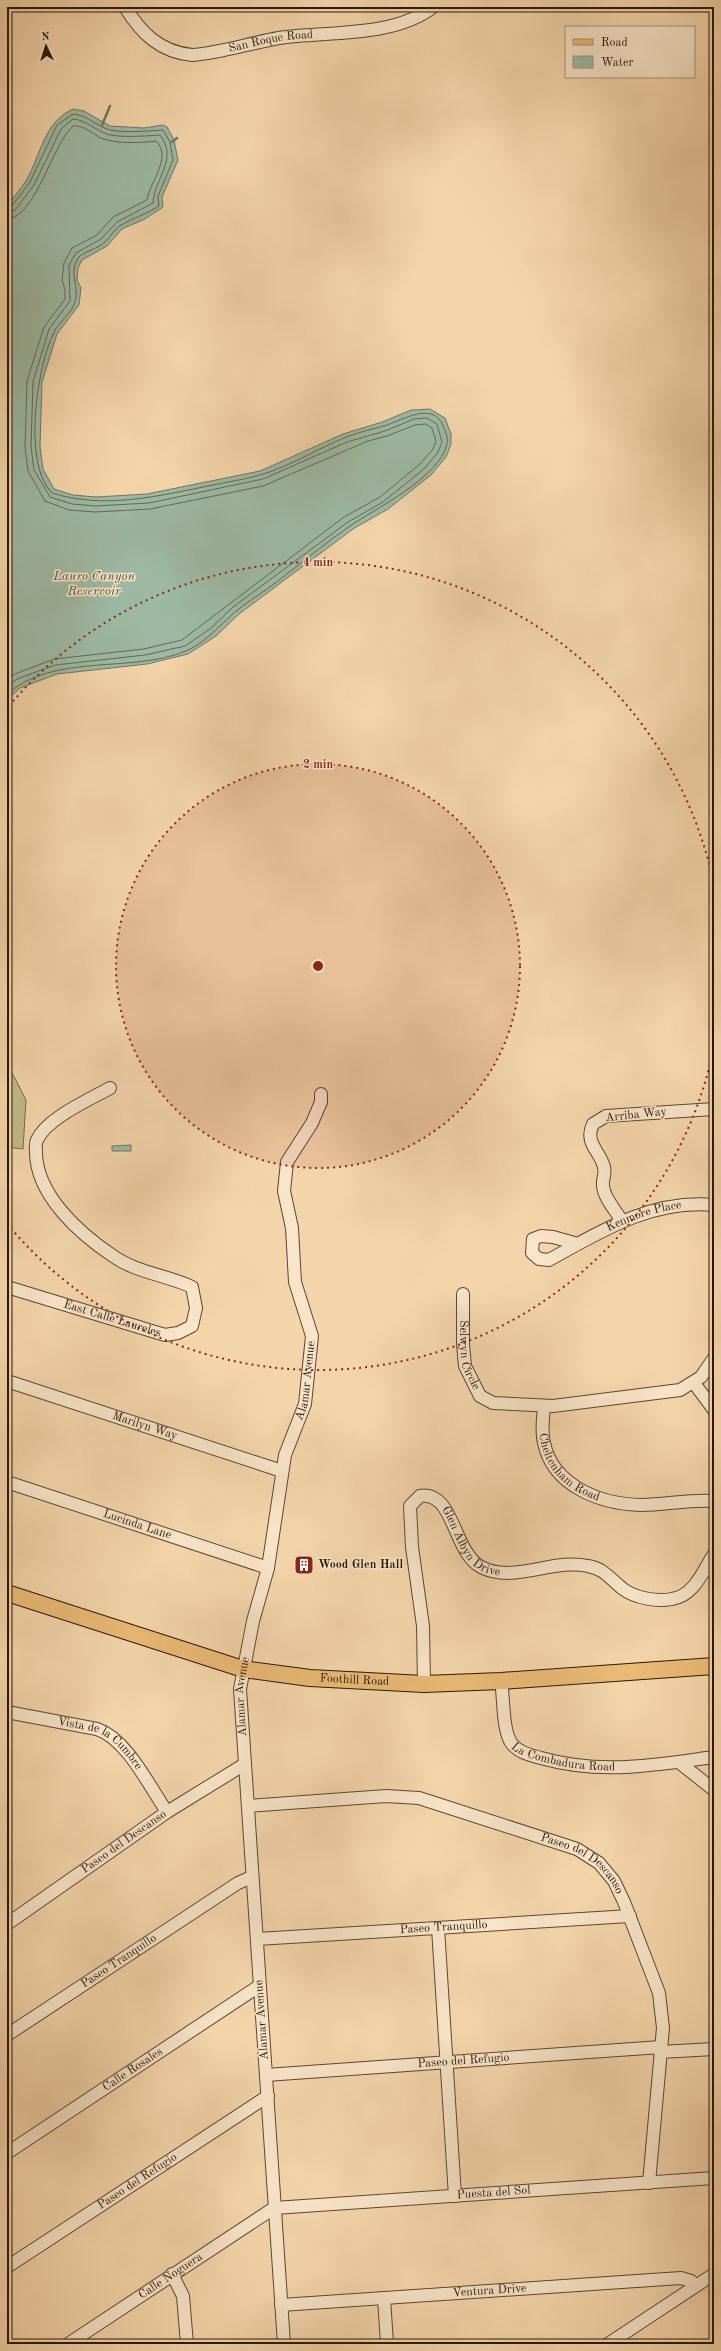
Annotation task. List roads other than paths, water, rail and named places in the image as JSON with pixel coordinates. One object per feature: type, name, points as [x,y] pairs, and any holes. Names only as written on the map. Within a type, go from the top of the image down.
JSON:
[{"type":"main road","name":"Foothill Road","points":[[7,1593],[243,1669],[310,1678],[424,1684],[502,1681],[714,1666]]},
{"type":"street","name":"San Roque Road","points":[[125,7],[138,27],[157,44],[179,54],[192,55],[277,39],[377,28],[406,21],[433,7]]},
{"type":"street","name":"East Calle Laureles","points":[[7,1287],[165,1335],[178,1332],[192,1326],[196,1308],[192,1288],[180,1281],[144,1271],[113,1257],[61,1211],[48,1193],[36,1164],[36,1141],[50,1123],[110,1088]]},
{"type":"street","name":"Alamar Avenue","points":[[284,2344],[240,1690],[243,1669],[268,1568],[285,1455],[305,1404],[312,1336],[295,1282],[292,1228],[284,1191],[284,1172],[287,1162],[318,1110],[321,1094]]},
{"type":"street","name":"Arriba Way","points":[[622,1221],[605,1194],[603,1186],[604,1167],[593,1149],[590,1138],[594,1124],[606,1116],[714,1109]]},
{"type":"street","name":"Kenmore Place","points":[[578,1244],[633,1216],[674,1206],[700,1204],[714,1205]]},
{"type":"street","name":"Selwyn Circle","points":[[463,1294],[462,1323],[465,1366],[480,1396],[493,1403],[544,1406]]},
{"type":"street","name":"Cheltenham Road","points":[[714,1358],[705,1372],[694,1383],[680,1390],[544,1406],[542,1433],[548,1457],[561,1476],[576,1488],[622,1503],[641,1505],[714,1501]]},
{"type":"street","name":"Marilyn Way","points":[[7,1381],[282,1471]]},
{"type":"street","points":[[694,1383],[714,1410]]},
{"type":"street","name":"Lucinda Lane","points":[[7,1482],[268,1568]]},
{"type":"street","name":"Glen Albyn Drive","points":[[424,1684],[423,1626],[410,1528],[410,1506],[420,1496],[435,1498],[444,1507],[467,1556],[481,1567],[490,1570],[513,1572],[563,1565],[589,1566],[607,1572],[623,1589],[635,1596],[664,1600],[682,1596],[691,1589],[714,1554]]},
{"type":"street","name":"La Combadura Road","points":[[502,1681],[507,1733],[512,1744],[520,1751],[566,1765],[607,1768],[680,1764],[714,1757]]},
{"type":"street","name":"Vista de la Cumbre","points":[[7,1712],[97,1729],[109,1734],[122,1746],[167,1812]]},
{"type":"street","name":"Paseo del Descanso","points":[[7,1924],[167,1812],[246,1764]]},
{"type":"street","points":[[680,1764],[714,1790]]},
{"type":"street","name":"Paseo del Descanso","points":[[248,1806],[386,1796],[400,1796],[432,1801],[585,1853],[609,1873],[630,1916],[659,1993],[663,2028],[649,2183]]},
{"type":"street","name":"Paseo Tranquillo","points":[[7,2035],[238,1883],[252,1877]]},
{"type":"street","name":"Paseo Tranquillo","points":[[257,1940],[630,1916]]},
{"type":"street","points":[[438,1928],[455,2196]]},
{"type":"street","name":"Calle Rosales","points":[[7,2153],[260,1986]]},
{"type":"street","name":"Paseo del Refugio","points":[[266,2075],[446,2062],[661,2050],[714,2050]]},
{"type":"street","name":"Paseo del Refugio","points":[[7,2267],[268,2096]]},
{"type":"street","name":"Puesta del Sol","points":[[274,2208],[714,2178]]},
{"type":"street","name":"Calle Noguera","points":[[68,2344],[274,2208]]},
{"type":"street","points":[[172,2274],[182,2291],[187,2344]]},
{"type":"street","points":[[608,2344],[714,2274]]},
{"type":"street","name":"Ventura Drive","points":[[281,2305],[681,2278],[691,2281],[695,2286]]},
{"type":"street","points":[[384,2298],[387,2344]]},
{"type":"water","name":"Lauro Canyon Reservoir","points":[[73,109],[84,111],[110,126],[144,128],[163,125],[167,127],[174,140],[178,160],[162,197],[163,207],[145,219],[122,229],[107,246],[82,260],[78,268],[77,280],[81,288],[79,305],[57,334],[42,382],[40,447],[43,469],[54,489],[73,495],[96,497],[147,494],[260,471],[343,434],[382,422],[411,410],[430,409],[445,418],[451,434],[451,444],[446,457],[431,475],[388,509],[353,529],[239,614],[216,636],[188,654],[147,664],[57,674],[20,688],[7,700],[7,206],[27,179],[49,130],[63,115]]},
{"type":"water","points":[[131,1145],[131,1151],[112,1151],[112,1146]]},
{"type":"waterway","points":[[102,125],[110,106]]},
{"type":"waterway","points":[[172,142],[177,138]]},
{"type":"place","name":"Wood Glen Hall","points":[[304,1565]]}]
